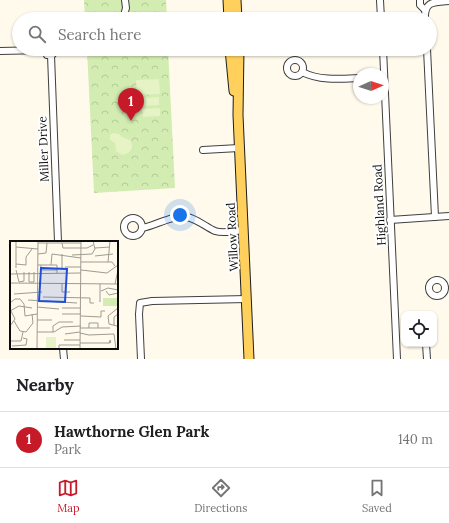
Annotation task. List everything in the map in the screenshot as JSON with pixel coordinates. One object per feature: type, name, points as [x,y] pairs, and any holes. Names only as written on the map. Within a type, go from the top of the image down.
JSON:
[{"type":"main road","points":[[228,0],[229,12]]},
{"type":"main road","points":[[236,0],[237,12]]},
{"type":"main road","name":"Willow Road","points":[[230,56],[238,114]]},
{"type":"main road","name":"Willow Road","points":[[239,56],[239,148],[249,359]]},
{"type":"street","points":[[125,0],[125,12]]},
{"type":"street","points":[[380,0],[381,12]]},
{"type":"street","points":[[420,0],[420,6],[425,10],[431,2],[449,1]]},
{"type":"street","points":[[0,51],[12,51]]},
{"type":"street","name":"Miller Drive","points":[[51,56],[58,241]]},
{"type":"street","name":"Highland Road","points":[[383,56],[383,68]]},
{"type":"street","points":[[427,56],[435,217]]},
{"type":"street","points":[[302,72],[308,76],[330,80],[353,78]]},
{"type":"street","name":"Highland Road","points":[[384,104],[397,359]]},
{"type":"street","points":[[203,150],[239,148]]},
{"type":"street","points":[[390,220],[449,216]]},
{"type":"street","points":[[142,228],[179,217],[187,217],[217,231],[224,232],[243,230]]},
{"type":"street","points":[[141,359],[140,303],[152,301],[246,299]]},
{"type":"street","points":[[426,347],[426,359]]},
{"type":"street","points":[[63,349],[64,359]]},
{"type":"green space","points":[[84,0],[166,0],[167,12],[85,12]]},
{"type":"green space","points":[[87,56],[168,56],[175,188],[94,193]]},
{"type":"green space","points":[[159,79],[160,94],[137,95],[136,80]]},
{"type":"green space","points":[[159,97],[159,105],[142,106],[142,98]]},
{"type":"green space","points":[[160,108],[160,116],[143,117],[142,109]]},
{"type":"green space","points":[[113,133],[119,134],[130,140],[132,147],[128,153],[122,155],[116,151],[115,143],[110,140],[110,135]]},
{"type":"place","name":"Hawthorne Glen Park","points":[[131,121]]}]
